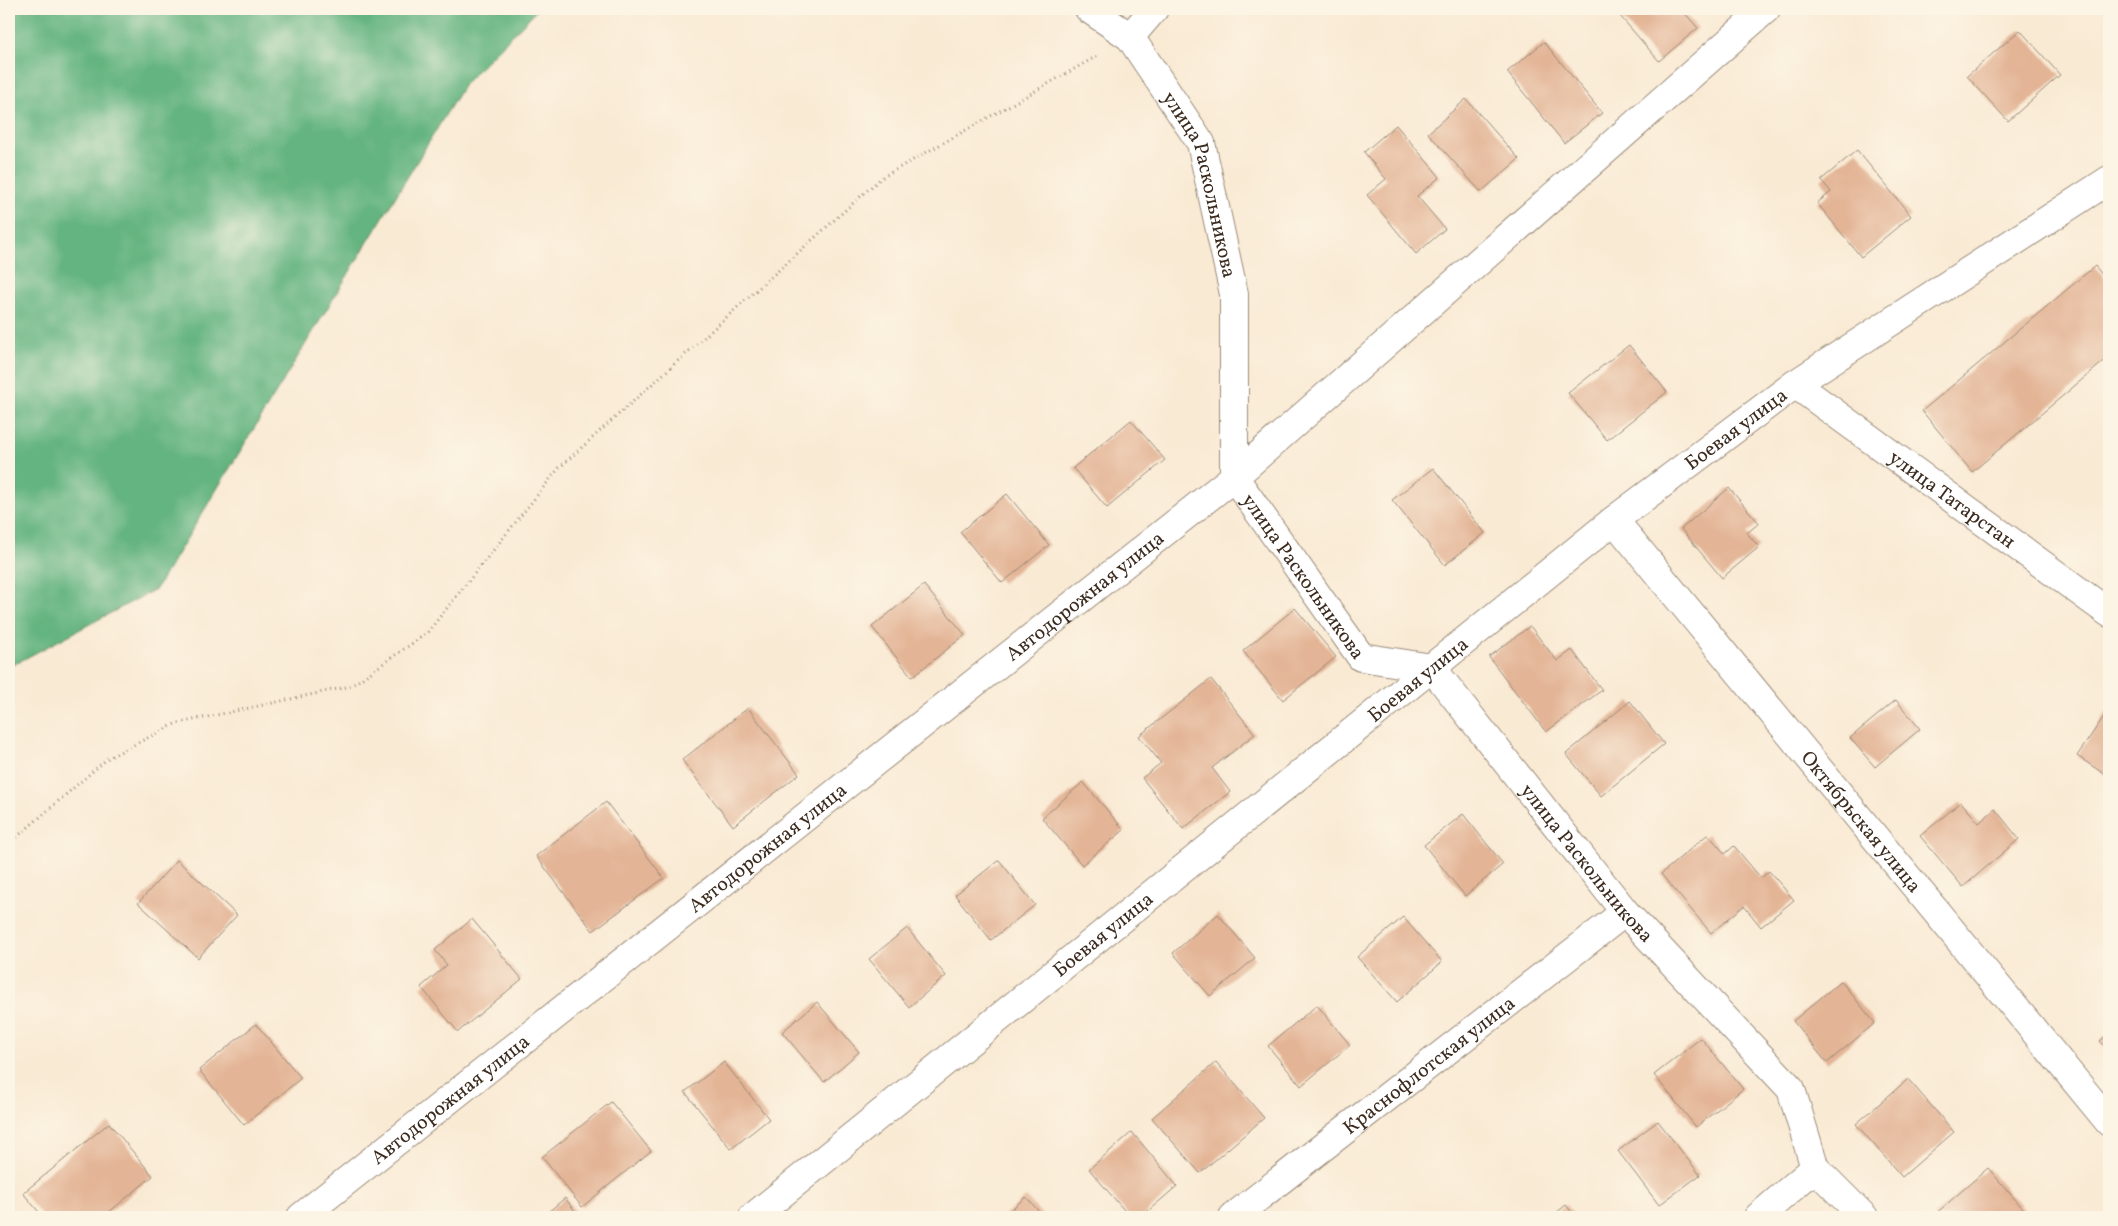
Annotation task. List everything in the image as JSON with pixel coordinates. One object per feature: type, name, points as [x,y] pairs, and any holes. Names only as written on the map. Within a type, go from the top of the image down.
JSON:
[{"type":"street","name":"улица Раскольникова","points":[[1089,9],[1130,37],[1201,143],[1234,294],[1234,477],[1361,657],[1432,668],[1625,912],[1791,1089],[1814,1168],[1864,1217]]},
{"type":"street","points":[[1130,37],[1154,9]]},
{"type":"street","name":"Автодорожная улица","points":[[301,1217],[1234,477],[1766,9]]},
{"type":"street","name":"Боевая улица","points":[[754,1217],[1614,520],[1796,384],[2109,180]]},
{"type":"street","name":"улица Татарстан","points":[[1796,384],[2109,613]]},
{"type":"street","name":"Октябрьская улица","points":[[1614,520],[2109,1122]]},
{"type":"street","name":"Краснофлотская улица","points":[[1233,1217],[1625,912]]},
{"type":"street","points":[[1758,1217],[1814,1168]]},
{"type":"path","points":[[9,844],[108,758],[175,724],[350,686],[427,633],[559,468],[881,178],[1130,37]]},
{"type":"green space","points":[[9,9],[538,9],[465,83],[156,589],[9,667]]},
{"type":"building","points":[[1614,9],[1681,9],[1698,28],[1659,61]]},
{"type":"building","points":[[2020,30],[2060,75],[2008,121],[1967,76]]},
{"type":"building","points":[[1544,42],[1602,113],[1564,143],[1507,72]]},
{"type":"building","points":[[1466,99],[1519,159],[1481,192],[1428,133]]},
{"type":"building","points":[[1396,125],[1440,177],[1417,196],[1445,229],[1416,254],[1367,195],[1386,179],[1364,152]]},
{"type":"building","points":[[1857,150],[1911,216],[1861,257],[1817,203],[1831,192],[1821,180]]},
{"type":"building","points":[[2095,266],[2109,283],[2109,357],[1972,472],[1922,411]]},
{"type":"building","points":[[1629,345],[1667,392],[1607,440],[1568,393]]},
{"type":"building","points":[[1131,420],[1165,460],[1107,508],[1073,468]]},
{"type":"building","points":[[1433,468],[1485,533],[1445,565],[1392,500]]},
{"type":"building","points":[[1729,488],[1759,523],[1747,533],[1759,547],[1722,578],[1681,529]]},
{"type":"building","points":[[1007,494],[1049,545],[1002,583],[960,532]]},
{"type":"building","points":[[924,585],[965,635],[912,677],[872,627]]},
{"type":"building","points":[[1295,608],[1336,657],[1283,700],[1243,651]]},
{"type":"building","points":[[1530,626],[1557,661],[1572,650],[1602,690],[1546,732],[1489,657]]},
{"type":"building","points":[[1211,679],[1255,734],[1212,768],[1230,792],[1183,829],[1142,778],[1161,763],[1139,736]]},
{"type":"building","points":[[1896,700],[1920,729],[1875,767],[1850,738]]},
{"type":"building","points":[[1630,701],[1664,744],[1601,796],[1566,754]]},
{"type":"building","points":[[748,708],[799,774],[733,826],[682,760]]},
{"type":"building","points":[[2109,709],[2109,777],[2077,756]]},
{"type":"building","points":[[1083,782],[1124,830],[1082,865],[1042,818]]},
{"type":"building","points":[[606,802],[664,878],[593,931],[536,856]]},
{"type":"building","points":[[1961,802],[1979,823],[1995,809],[2019,839],[1963,887],[1920,836]]},
{"type":"building","points":[[1463,814],[1503,864],[1465,896],[1424,845]]},
{"type":"building","points":[[1708,834],[1725,854],[1734,846],[1761,878],[1769,871],[1794,900],[1761,927],[1744,906],[1711,933],[1661,874]]},
{"type":"building","points":[[177,860],[237,915],[198,958],[138,903]]},
{"type":"building","points":[[999,860],[1035,905],[991,940],[955,895]]},
{"type":"building","points":[[1218,914],[1255,958],[1210,996],[1173,953]]},
{"type":"building","points":[[1403,917],[1442,962],[1397,1002],[1357,957]]},
{"type":"building","points":[[472,919],[522,979],[458,1032],[421,987],[447,965],[435,950]]},
{"type":"building","points":[[907,928],[946,976],[909,1007],[869,959]]},
{"type":"building","points":[[1841,981],[1875,1023],[1827,1063],[1793,1021]]},
{"type":"building","points":[[817,1002],[859,1052],[824,1082],[782,1032]]},
{"type":"building","points":[[1317,1005],[1350,1045],[1301,1086],[1268,1046]]},
{"type":"building","points":[[256,1024],[301,1078],[244,1125],[199,1070]]},
{"type":"building","points":[[2109,1033],[2109,1051],[2100,1041]]},
{"type":"building","points":[[1701,1038],[1743,1089],[1696,1127],[1654,1075]]},
{"type":"building","points":[[724,1062],[769,1119],[731,1149],[685,1092]]},
{"type":"building","points":[[1216,1062],[1264,1118],[1200,1173],[1152,1118]]},
{"type":"building","points":[[1908,1079],[1954,1132],[1902,1177],[1856,1124]]},
{"type":"building","points":[[611,1102],[651,1151],[582,1207],[542,1157]]},
{"type":"building","points":[[1658,1121],[1700,1175],[1659,1205],[1618,1151]]},
{"type":"building","points":[[109,1123],[153,1176],[103,1217],[43,1217],[23,1193]]},
{"type":"building","points":[[1132,1132],[1177,1186],[1141,1217],[1130,1217],[1089,1169]]},
{"type":"building","points":[[1988,1168],[2026,1212],[2020,1217],[1933,1216]]},
{"type":"building","points":[[1026,1197],[1044,1217],[1002,1217]]},
{"type":"building","points":[[565,1198],[580,1217],[542,1217]]},
{"type":"building","points":[[1566,1205],[1576,1217],[1551,1217]]}]
